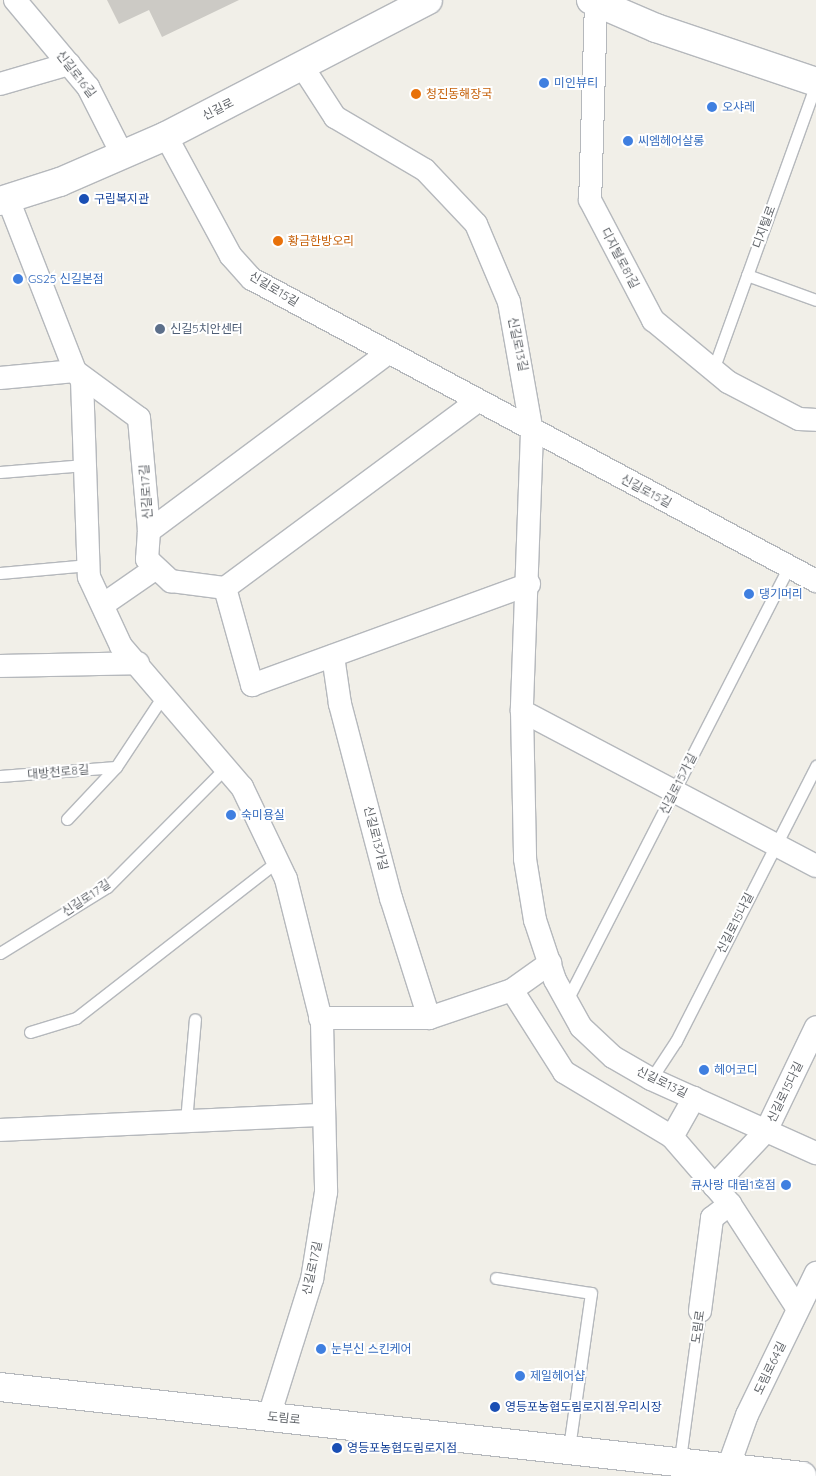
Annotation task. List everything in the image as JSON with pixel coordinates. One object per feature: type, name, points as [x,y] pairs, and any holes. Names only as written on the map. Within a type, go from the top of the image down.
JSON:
[{"type":"street","name":"신길로16길","points":[[15,0],[68,64],[106,116],[124,156]]},
{"type":"street","name":"신길로","points":[[4,200],[124,156],[428,0]]},
{"type":"street","points":[[640,0],[656,28]]},
{"type":"street","name":"디지털로","points":[[593,1],[656,28],[816,83]]},
{"type":"street","name":"디지털로81길","points":[[593,1],[590,200],[653,320],[713,370],[799,419],[816,420]]},
{"type":"street","points":[[0,84],[68,64]]},
{"type":"street","name":"신길로13길","points":[[302,66],[334,117],[425,170],[476,224],[510,302],[532,432],[529,584],[522,711],[525,859],[535,920],[566,1002],[581,1027],[607,1051],[651,1079],[816,1153]]},
{"type":"street","name":"신길로15길","points":[[166,136],[230,256],[252,279],[532,432],[816,580]]},
{"type":"street","name":"신길로17길","points":[[4,200],[75,371],[82,380],[89,578],[104,604],[121,646],[165,693],[242,787],[286,879],[320,1018],[326,1192],[312,1279],[269,1416]]},
{"type":"street","points":[[149,531],[388,353]]},
{"type":"street","points":[[0,378],[75,371]]},
{"type":"street","name":"신길로17길","points":[[75,371],[138,418],[149,531],[147,559],[156,568]]},
{"type":"street","points":[[104,604],[156,568],[171,581],[225,588],[476,402]]},
{"type":"street","points":[[225,588],[252,685],[529,584]]},
{"type":"street","name":"신길로13가길","points":[[333,656],[340,704],[391,898],[429,1018]]},
{"type":"street","points":[[0,666],[138,663]]},
{"type":"street","points":[[522,711],[816,866]]},
{"type":"street","points":[[320,1018],[429,1018],[512,990],[550,963]]},
{"type":"street","points":[[512,990],[564,1072],[672,1137],[730,1204],[798,1310]]},
{"type":"street","name":"신길로15다길","points":[[714,1186],[766,1131],[816,1027]]},
{"type":"street","points":[[672,1137],[694,1098]]},
{"type":"street","points":[[0,1130],[324,1115]]},
{"type":"street","name":"도림로","points":[[700,1311],[712,1218],[730,1204]]},
{"type":"street","name":"도림로64길","points":[[729,1465],[747,1415],[816,1273]]},
{"type":"street","name":"도림로","points":[[0,1387],[680,1459],[802,1476]]},
{"type":"lane","name":"디지털로","points":[[713,370],[816,83]]},
{"type":"lane","points":[[747,275],[816,300]]},
{"type":"lane","points":[[0,472],[85,465]]},
{"type":"lane","points":[[0,573],[89,565]]},
{"type":"lane","name":"신길로15가길","points":[[566,1002],[789,566]]},
{"type":"lane","points":[[68,819],[116,767],[165,693]]},
{"type":"lane","name":"신길로15나길","points":[[651,1079],[816,766]]},
{"type":"lane","name":"대방천로8길","points":[[0,776],[116,767]]},
{"type":"lane","name":"신길로17길","points":[[0,953],[107,887],[226,767]]},
{"type":"lane","points":[[30,1032],[76,1018],[278,861]]},
{"type":"lane","points":[[186,1121],[195,1019]]},
{"type":"lane","points":[[496,1278],[591,1293],[569,1448]]},
{"type":"lane","name":"도림로","points":[[680,1459],[700,1311]]},
{"type":"building","points":[[107,0],[239,0],[162,37],[149,10],[119,24]]},
{"type":"place","name":"미인뷰티","points":[[544,83]]},
{"type":"place","name":"청진동해장국","points":[[416,94]]},
{"type":"place","name":"오샤레","points":[[712,107]]},
{"type":"place","name":"씨엠헤어살롱","points":[[628,141]]},
{"type":"place","name":"구립복지관","points":[[84,199]]},
{"type":"place","name":"황금한방오리","points":[[278,241]]},
{"type":"place","name":"GS25 신길본점","points":[[18,279]]},
{"type":"place","name":"신길5치안센터","points":[[160,329]]},
{"type":"place","name":"댕기머리","points":[[749,594]]},
{"type":"place","name":"숙미용실","points":[[231,815]]},
{"type":"place","name":"헤어코디","points":[[704,1070]]},
{"type":"place","name":"큐사랑 대림1호점","points":[[786,1185]]},
{"type":"place","name":"눈부신 스킨케어","points":[[321,1349]]},
{"type":"place","name":"제일헤어샵","points":[[520,1376]]},
{"type":"place","name":"영등포농협도림로지점.우리시장","points":[[495,1407]]},
{"type":"place","name":"영등포농협도림로지점","points":[[337,1448]]}]
